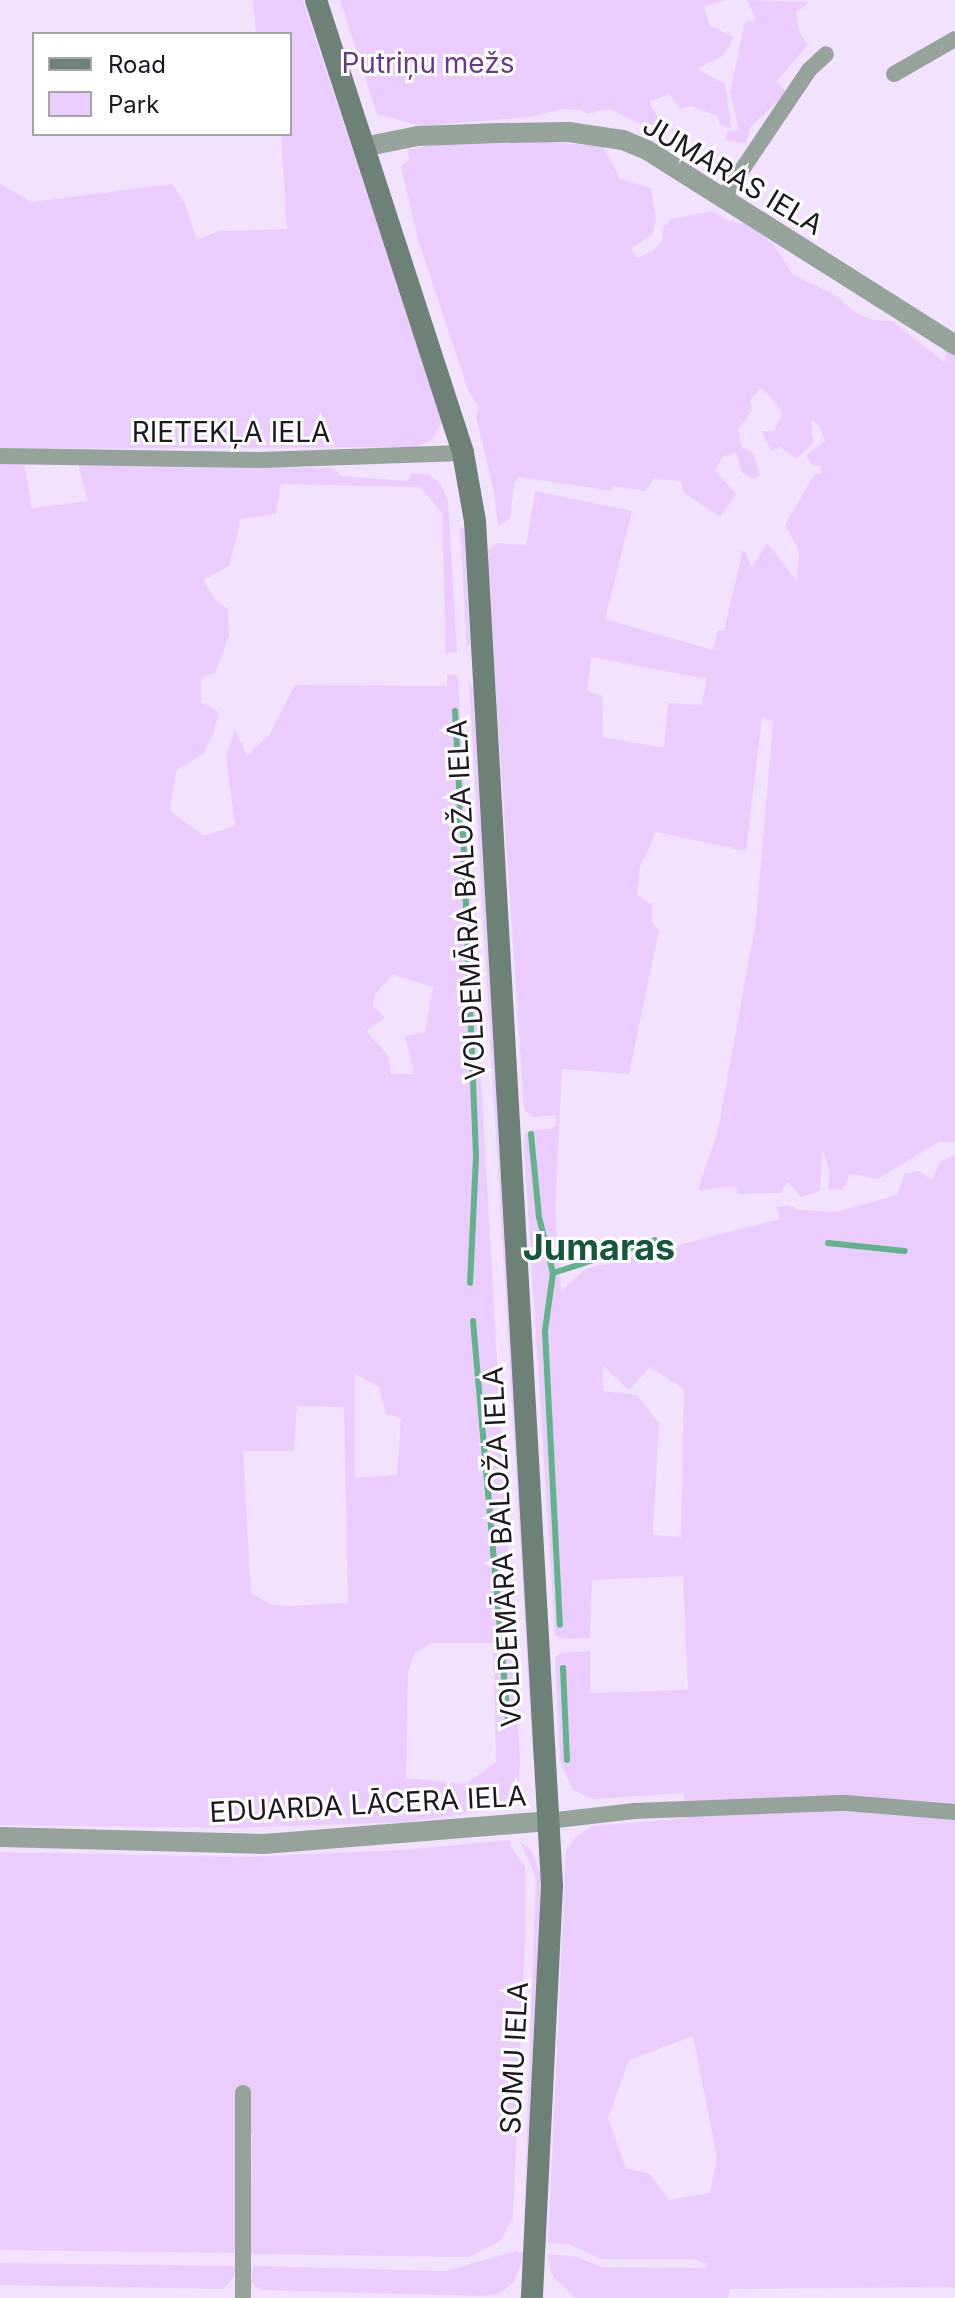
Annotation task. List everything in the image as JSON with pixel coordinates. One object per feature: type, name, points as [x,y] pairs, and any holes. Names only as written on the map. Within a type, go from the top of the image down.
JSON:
[{"type":"main road","name":"VOLDEMĀRA BALOŽA IELA","points":[[316,0],[463,453],[475,521],[548,1821]]},
{"type":"main road","name":"SOMU IELA","points":[[532,2298],[552,1886],[548,1821]]},
{"type":"street","points":[[894,74],[955,39]]},
{"type":"street","points":[[723,198],[809,70],[826,54]]},
{"type":"street","name":"JUMARAS IELA","points":[[363,147],[418,136],[569,132],[604,136],[647,150],[955,345]]},
{"type":"street","name":"RIETEKĻA IELA","points":[[0,456],[260,460],[463,453]]},
{"type":"street","points":[[548,1821],[634,1811],[846,1803],[955,1812]]},
{"type":"street","name":"EDUARDA LĀCERA IELA","points":[[0,1837],[264,1844],[548,1821]]},
{"type":"street","points":[[243,2093],[243,2298]]},
{"type":"green space","points":[[253,0],[303,0],[442,423],[431,440],[417,447],[0,449],[0,184],[32,202],[172,184],[185,204],[197,240],[218,231],[287,229],[281,136],[292,136],[292,32],[256,32]]},
{"type":"green space","name":"Putriņu mežs","points":[[340,0],[725,0],[704,6],[709,25],[734,37],[724,55],[697,69],[725,84],[731,128],[720,125],[718,116],[690,106],[680,109],[669,94],[649,102],[659,119],[656,126],[638,123],[610,109],[586,114],[582,110],[563,109],[530,117],[421,126],[377,114]]},
{"type":"green space","points":[[747,0],[809,2],[796,13],[800,33],[808,45],[776,82],[787,92],[751,127],[746,144],[725,140],[728,131],[739,130],[730,92],[745,22],[756,20]]},
{"type":"green space","points":[[545,142],[603,146],[620,179],[651,188],[656,219],[652,235],[631,248],[637,258],[653,251],[662,241],[663,227],[672,219],[712,211],[728,221],[751,225],[774,245],[793,275],[832,293],[856,313],[872,320],[892,321],[945,363],[945,348],[955,351],[955,1142],[938,1142],[878,1179],[850,1174],[843,1190],[828,1188],[830,1172],[822,1150],[820,1191],[801,1197],[788,1182],[780,1193],[738,1194],[736,1186],[698,1190],[718,1130],[756,921],[773,722],[762,717],[746,851],[656,832],[640,867],[637,895],[652,905],[652,923],[659,930],[629,1074],[562,1069],[555,1209],[561,1292],[585,1269],[780,1219],[776,1207],[788,1205],[799,1210],[836,1212],[897,1195],[904,1174],[919,1171],[932,1180],[940,1161],[955,1155],[955,2287],[730,2289],[728,2298],[576,2298],[553,2277],[547,2254],[577,2257],[601,2267],[706,2268],[707,2264],[693,2259],[601,2259],[569,2244],[548,2243],[566,1851],[575,1838],[592,1826],[686,1818],[684,1793],[593,1799],[573,1790],[560,1761],[555,1657],[561,1653],[590,1651],[590,1693],[688,1690],[683,1576],[592,1580],[590,1638],[564,1639],[555,1635],[524,1146],[525,1135],[530,1130],[552,1129],[556,1125],[556,1115],[533,1117],[524,1109],[488,550],[497,543],[526,545],[535,491],[632,511],[605,619],[713,650],[718,630],[724,631],[743,549],[752,567],[767,543],[797,581],[799,550],[785,525],[815,474],[821,474],[821,466],[812,465],[806,455],[825,441],[819,425],[811,420],[813,443],[796,459],[781,447],[771,451],[762,431],[774,431],[783,413],[762,387],[750,400],[752,411],[738,429],[742,447],[753,453],[760,475],[754,479],[742,473],[736,453],[723,456],[715,470],[736,494],[720,517],[684,493],[681,481],[654,479],[645,491],[612,486],[612,491],[519,477],[514,484],[510,519],[498,526],[494,493],[476,416],[479,408],[468,390],[418,240],[401,166],[409,160],[407,150],[432,145]],"holes":[[[591,657],[707,679],[701,705],[668,703],[664,748],[602,737],[603,696],[587,691]],[[603,1366],[629,1390],[650,1367],[684,1389],[681,1537],[653,1535],[659,1423],[637,1395],[603,1391]],[[693,2036],[717,2158],[710,2193],[669,2200],[650,2174],[626,2168],[608,2118],[629,2060]]]},
{"type":"green space","points":[[0,463],[24,463],[32,508],[88,501],[78,464],[332,468],[341,476],[408,481],[412,473],[430,475],[441,485],[448,500],[457,652],[446,654],[442,513],[420,487],[281,484],[276,514],[241,519],[229,566],[203,580],[216,601],[228,609],[229,636],[216,672],[201,678],[201,702],[219,712],[213,735],[203,754],[177,770],[169,810],[204,836],[235,826],[226,757],[235,729],[247,756],[269,735],[295,685],[447,686],[447,674],[458,676],[519,1783],[510,1797],[508,1808],[405,1822],[234,1828],[0,1825]],"holes":[[[393,975],[433,987],[425,1032],[405,1036],[414,1074],[391,1074],[388,1055],[366,1031],[385,1018],[373,1006],[375,994]],[[355,1374],[379,1387],[386,1414],[401,1418],[397,1475],[355,1478]],[[297,1406],[344,1407],[348,1603],[286,1606],[270,1604],[251,1593],[243,1451],[294,1451]],[[431,1643],[493,1643],[496,1762],[466,1784],[406,1778],[408,1672],[415,1653]]]},
{"type":"green space","points":[[464,528],[470,643],[467,648],[460,529]]},
{"type":"green space","points":[[469,681],[473,688],[536,1759],[533,1759]]},
{"type":"green space","points":[[510,1840],[512,1849],[525,1866],[525,1939],[513,2218],[500,2241],[469,2257],[250,2254],[252,2134],[237,2130],[239,2253],[0,2250],[0,1852],[243,1857],[404,1850]]},
{"type":"green space","points":[[520,1841],[532,1852],[542,1876],[523,2240],[536,1878]]},
{"type":"green space","points":[[516,2251],[525,2253],[514,2282],[499,2294],[483,2296],[261,2290],[251,2282],[253,2266],[446,2271]]},
{"type":"green space","points":[[0,2263],[235,2266],[235,2276],[223,2289],[0,2285]]},
{"type":"waterway","points":[[455,711],[460,805],[457,816],[463,832],[476,1157],[470,1283]]},
{"type":"waterway","points":[[531,1134],[539,1217],[553,1273],[545,1331],[560,1625]]},
{"type":"waterway","points":[[553,1273],[655,1240]]},
{"type":"waterway","points":[[828,1243],[905,1251]]},
{"type":"waterway","points":[[473,1321],[508,1723]]},
{"type":"waterway","points":[[563,1668],[567,1760]]},
{"type":"district","name":"Jumaras","points":[[599,1248]]}]
